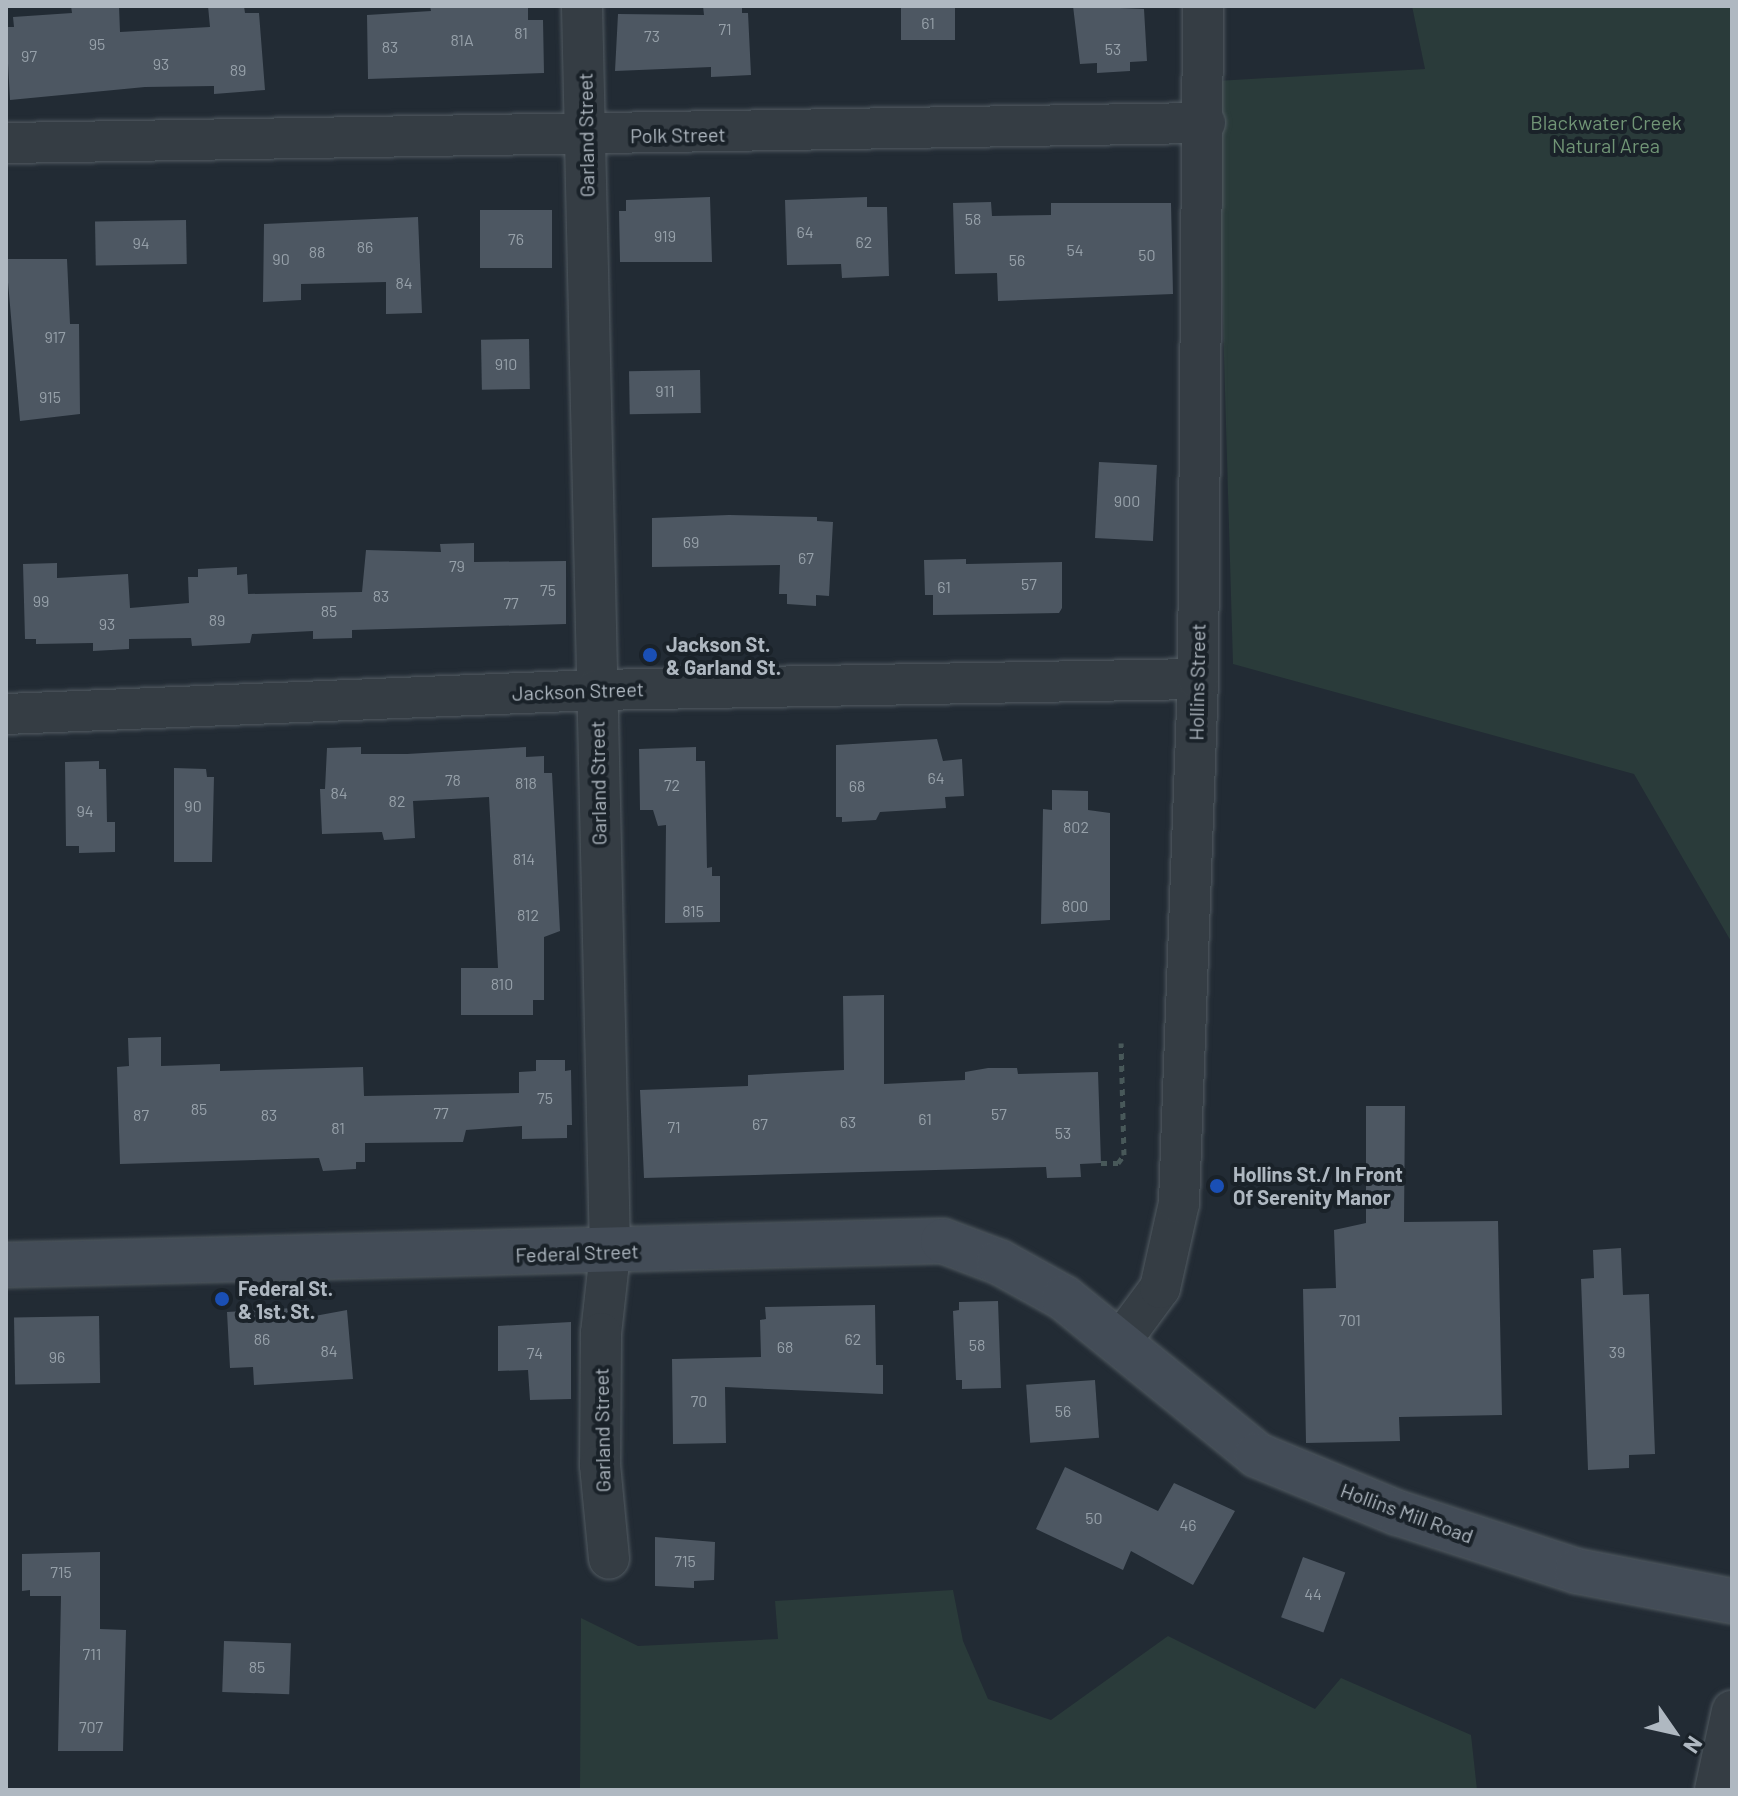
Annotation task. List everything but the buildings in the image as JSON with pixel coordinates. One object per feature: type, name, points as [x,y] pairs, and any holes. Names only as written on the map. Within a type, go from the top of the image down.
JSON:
[{"type":"street","name":"Garland Street","points":[[582,6],[610,1253],[601,1333],[600,1465],[609,1559]]},
{"type":"street","name":"Hollins Street","points":[[1120,1342],[1160,1288],[1179,1203],[1198,679],[1205,123],[1203,6]]},
{"type":"street","name":"Polk Street","points":[[6,143],[586,137],[1205,123]]},
{"type":"street","name":"Jackson Street","points":[[6,714],[596,690],[1198,679]]},
{"type":"street","name":"Federal Street","points":[[6,1265],[610,1253],[943,1241],[999,1262],[1064,1298],[1120,1342]]},
{"type":"street","name":"Hollins Mill Road","points":[[1120,1342],[1182,1397],[1270,1460],[1398,1513],[1577,1571],[1732,1601]]},
{"type":"street","points":[[1715,1790],[1732,1711]]},
{"type":"path","points":[[1101,1163],[1118,1163],[1124,1155],[1121,1043]]},
{"type":"green space","name":"Blackwater Creek Natural Area","points":[[1412,6],[1732,6],[1732,943],[1634,774],[1233,664],[1216,81],[1425,69]]},
{"type":"green space","points":[[953,1590],[963,1641],[988,1699],[1051,1720],[1168,1636],[1315,1709],[1341,1678],[1471,1735],[1477,1790],[580,1790],[581,1618],[638,1646],[778,1639],[775,1601]]},
{"type":"place","name":"Jackson St. & Garland St.","points":[[650,655]]},
{"type":"place","name":"Hollins St./ In Front Of Serenity Manor","points":[[1217,1186]]},
{"type":"place","name":"Federal St. & 1st. St.","points":[[222,1299]]}]
